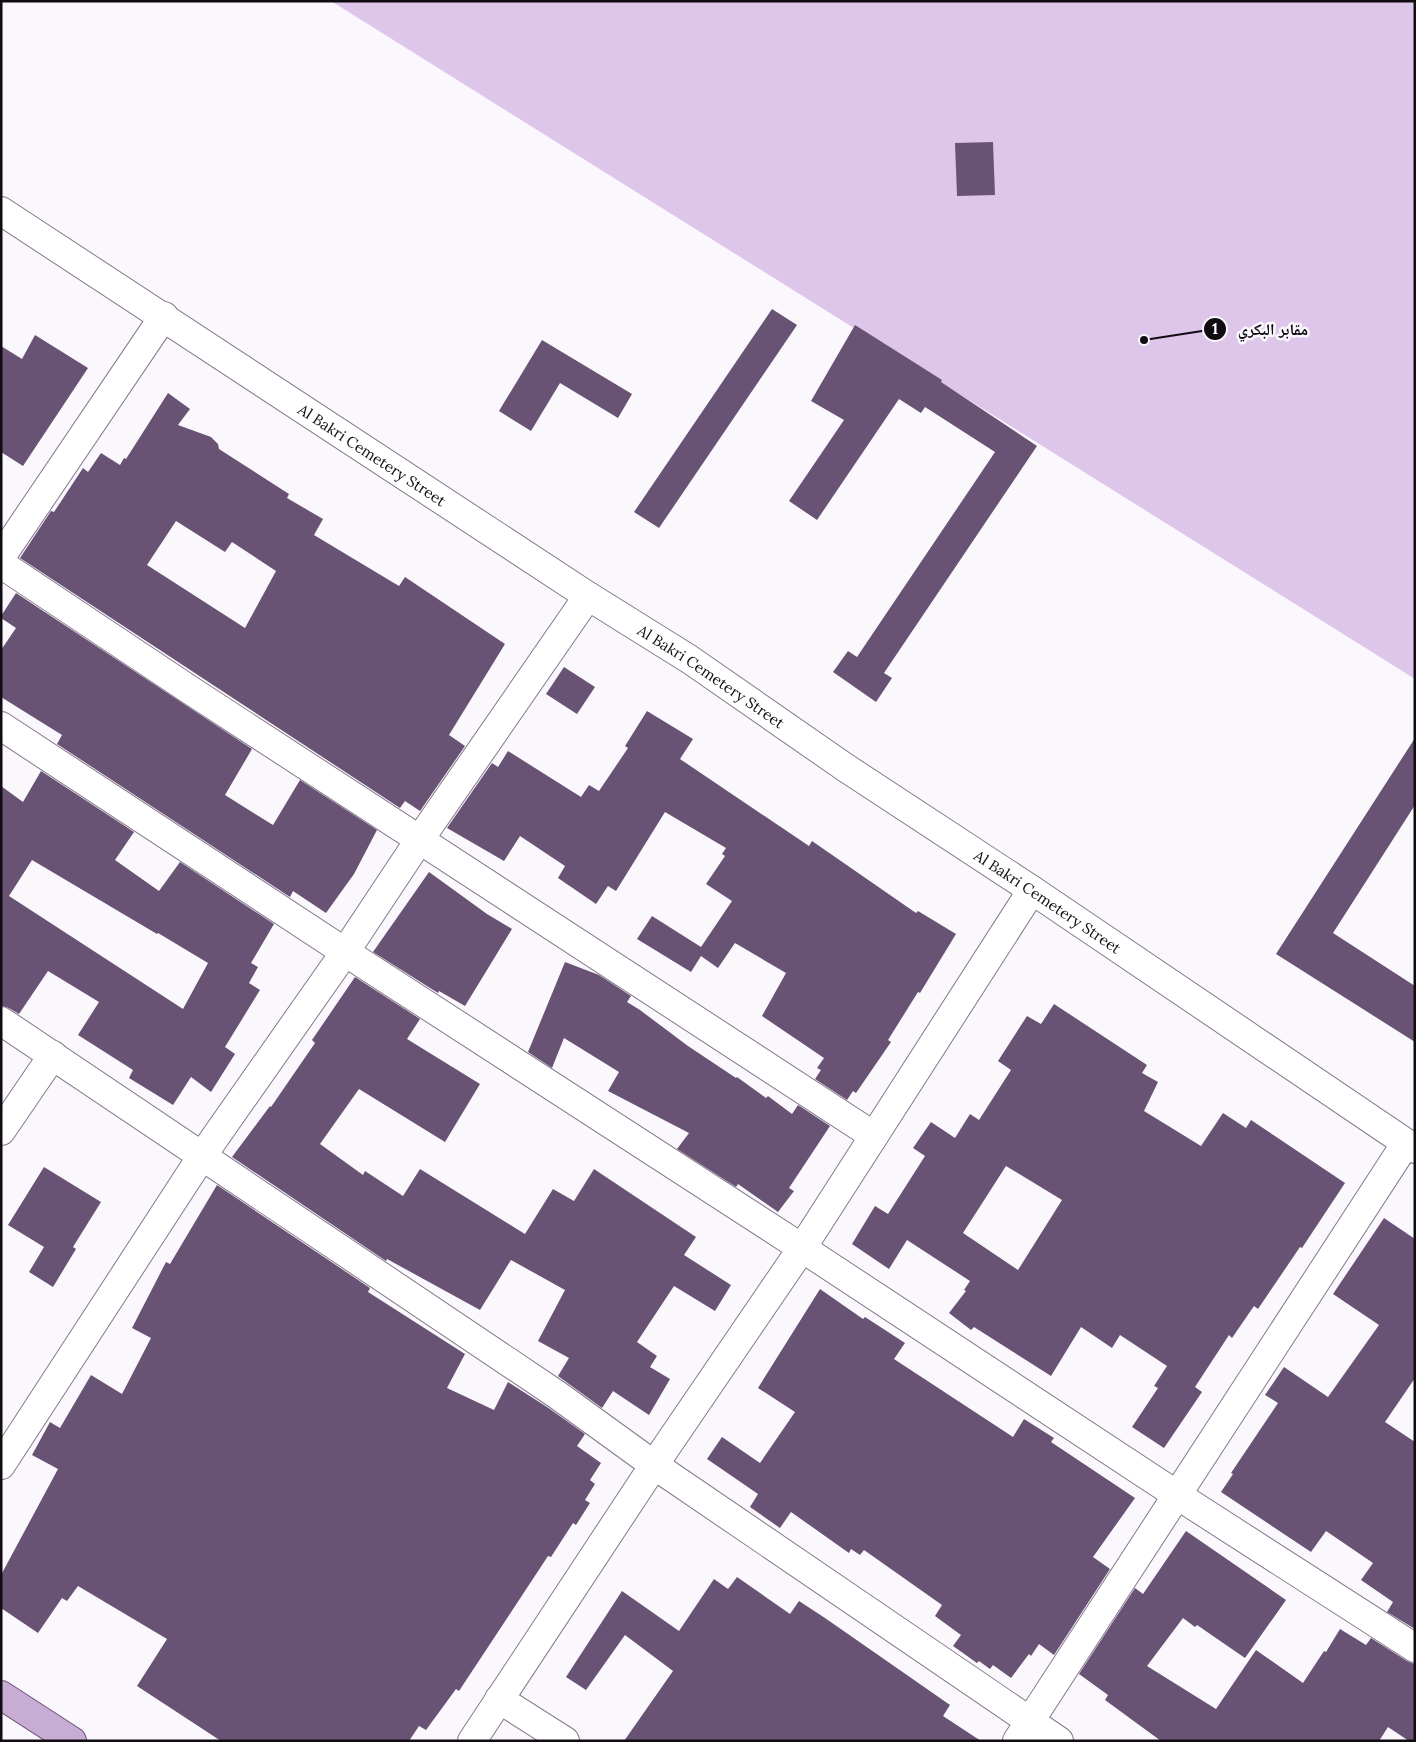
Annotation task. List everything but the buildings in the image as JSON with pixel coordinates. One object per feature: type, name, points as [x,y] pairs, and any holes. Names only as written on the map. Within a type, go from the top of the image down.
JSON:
[{"type":"main road","points":[[1,1695],[69,1740]]},
{"type":"street","name":"Al Bakri Cemetery Street","points":[[1,211],[164,316],[588,596],[689,659],[846,768],[1032,890],[1410,1146]]},
{"type":"street","points":[[1,557],[164,316]]},
{"type":"street","points":[[1,564],[190,690],[874,1136]]},
{"type":"street","points":[[1,1465],[202,1156],[588,596]]},
{"type":"street","points":[[1,726],[344,952],[1415,1648]]},
{"type":"street","points":[[472,1741],[654,1465],[802,1248],[1032,890]]},
{"type":"street","points":[[1,1021],[556,1394],[1023,1731],[1059,1741]]},
{"type":"street","points":[[1,1131],[53,1055]]},
{"type":"street","points":[[1023,1731],[1177,1495],[1410,1146]]},
{"type":"street","points":[[499,1699],[564,1741]]},
{"type":"shaded area","points":[[331,1],[1415,1],[1415,679]]},
{"type":"place","name":"مقابر البكري","points":[[1144,340]]}]
